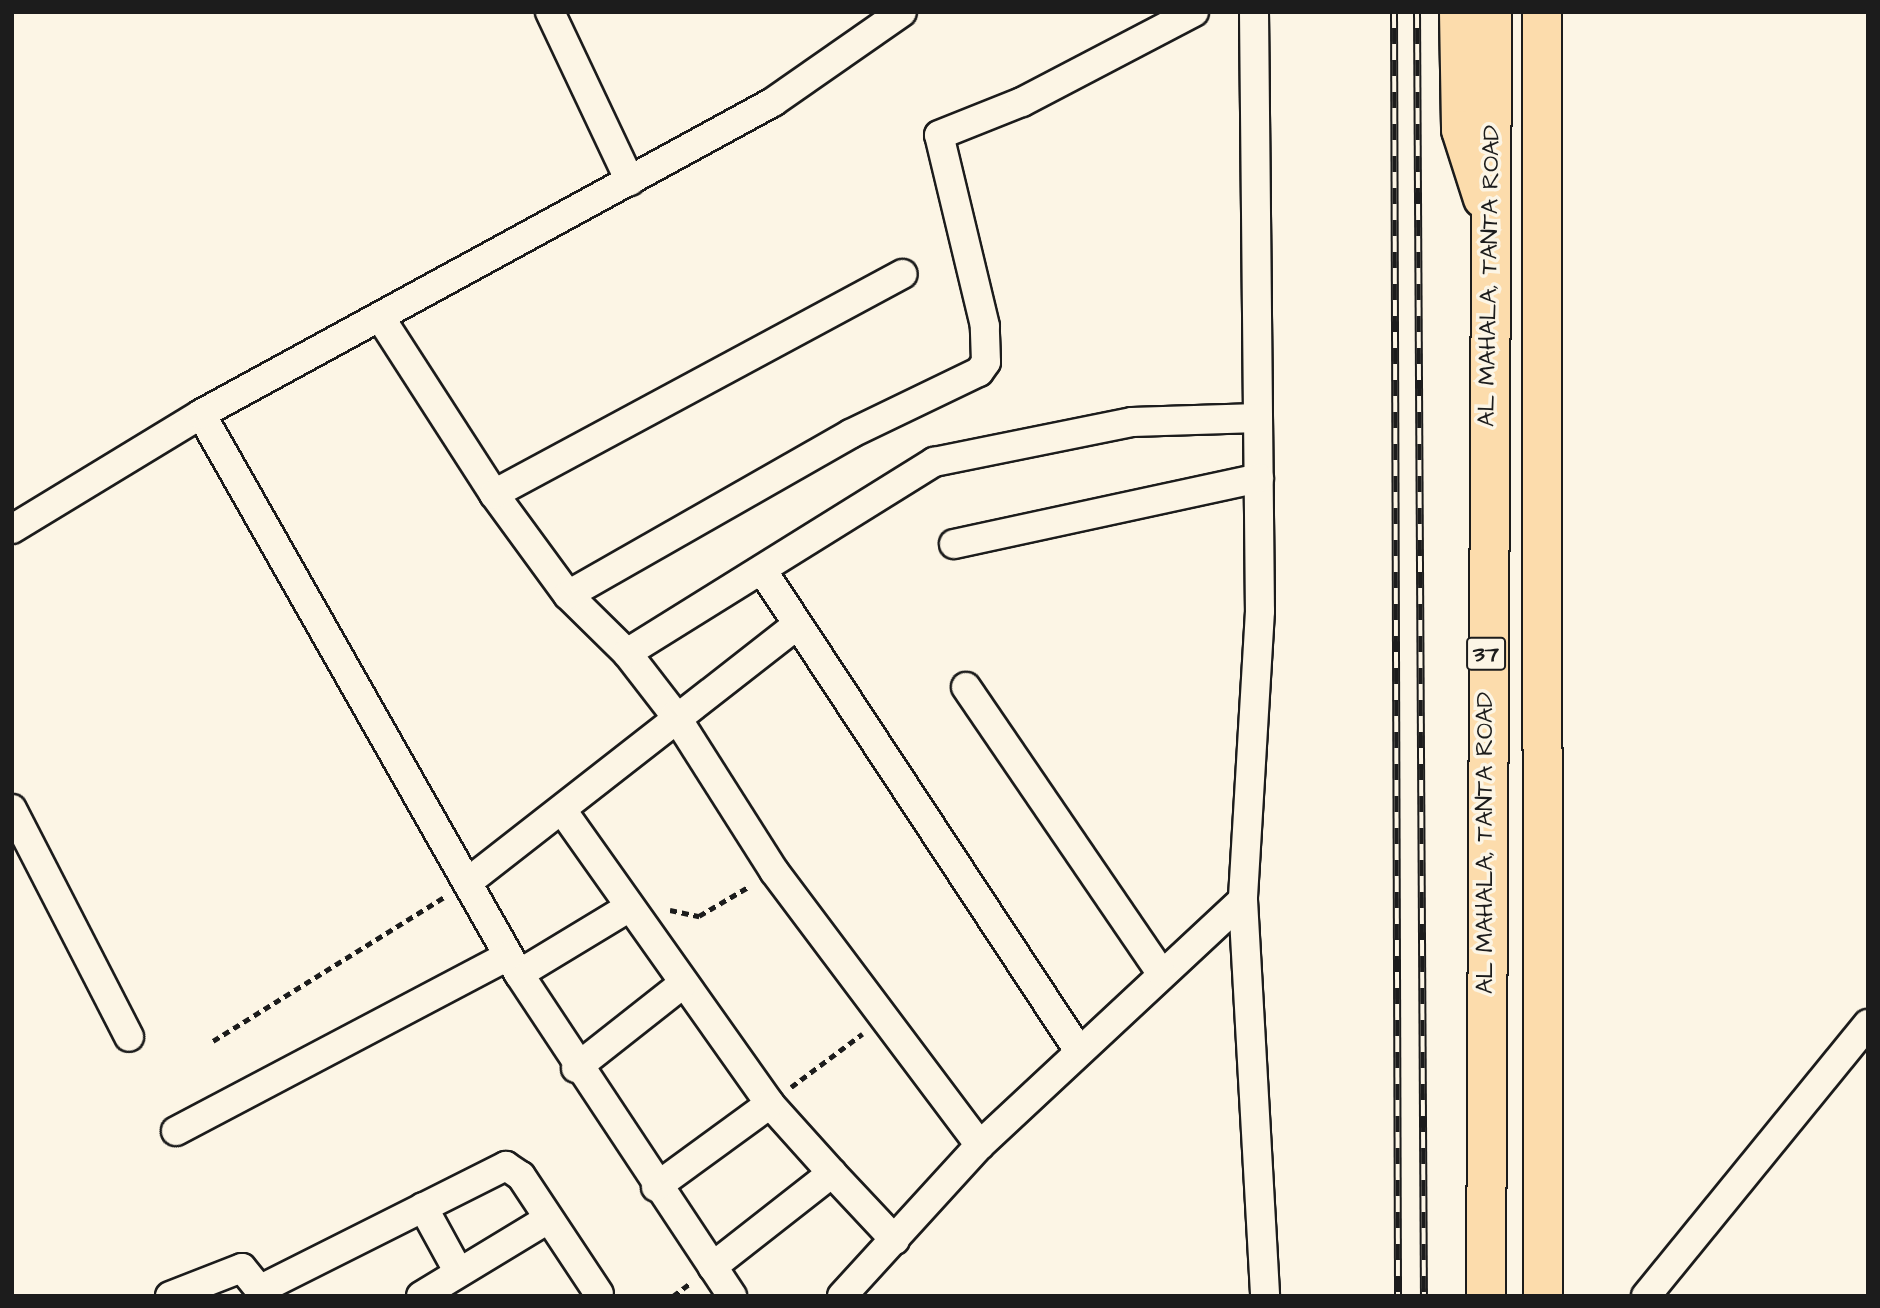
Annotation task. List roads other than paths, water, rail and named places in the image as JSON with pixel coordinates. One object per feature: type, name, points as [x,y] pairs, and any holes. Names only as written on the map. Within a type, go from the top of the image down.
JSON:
[{"type":"highway","points":[[1459,12],[1461,130],[1472,175],[1492,214]]},
{"type":"highway","name":"AL MAHALA, TANTA ROAD","points":[[1486,1296],[1492,12]]},
{"type":"highway","name":"AL MAHALA, TANTA ROAD","points":[[1542,12],[1544,1296]]},
{"type":"street","points":[[550,12],[630,180]]},
{"type":"street","points":[[12,529],[201,414],[795,89],[902,12]]},
{"type":"street","points":[[568,595],[850,434],[979,372],[986,362],[985,326],[939,135],[1034,97],[1194,12]]},
{"type":"street","points":[[1254,12],[1260,611],[1243,900],[1265,1296]]},
{"type":"street","points":[[494,494],[903,274]]},
{"type":"street","points":[[380,317],[494,494],[568,595],[627,653],[675,715],[774,871],[980,1145]]},
{"type":"street","points":[[201,414],[514,965],[576,1068],[732,1296]]},
{"type":"street","points":[[627,653],[764,573],[916,472],[976,449],[1132,422],[1258,418]]},
{"type":"street","points":[[954,544],[1259,478]]},
{"type":"street","points":[[764,573],[796,626],[1077,1048]]},
{"type":"street","points":[[468,882],[562,810],[675,715],[796,626]]},
{"type":"street","points":[[966,687],[1161,973]]},
{"type":"street","points":[[12,809],[129,1037]]},
{"type":"street","points":[[562,810],[632,914],[770,1104],[895,1240]]},
{"type":"street","points":[[842,1296],[980,1145],[1077,1048],[1243,900]]},
{"type":"street","points":[[176,1131],[514,965],[632,914]]},
{"type":"street","points":[[576,1068],[684,983]]},
{"type":"street","points":[[1646,1296],[1868,1024]]},
{"type":"street","points":[[656,1187],[770,1104]]},
{"type":"street","points":[[177,1295],[242,1268],[263,1292],[506,1166],[518,1172],[600,1294]]},
{"type":"street","points":[[712,1267],[832,1173]]},
{"type":"street","points":[[423,1207],[458,1271]]},
{"type":"street","points":[[421,1296],[458,1271],[548,1219]]},
{"type":"railway","points":[[1394,12],[1398,1296]]},
{"type":"railway","points":[[1417,12],[1424,1296]]}]
